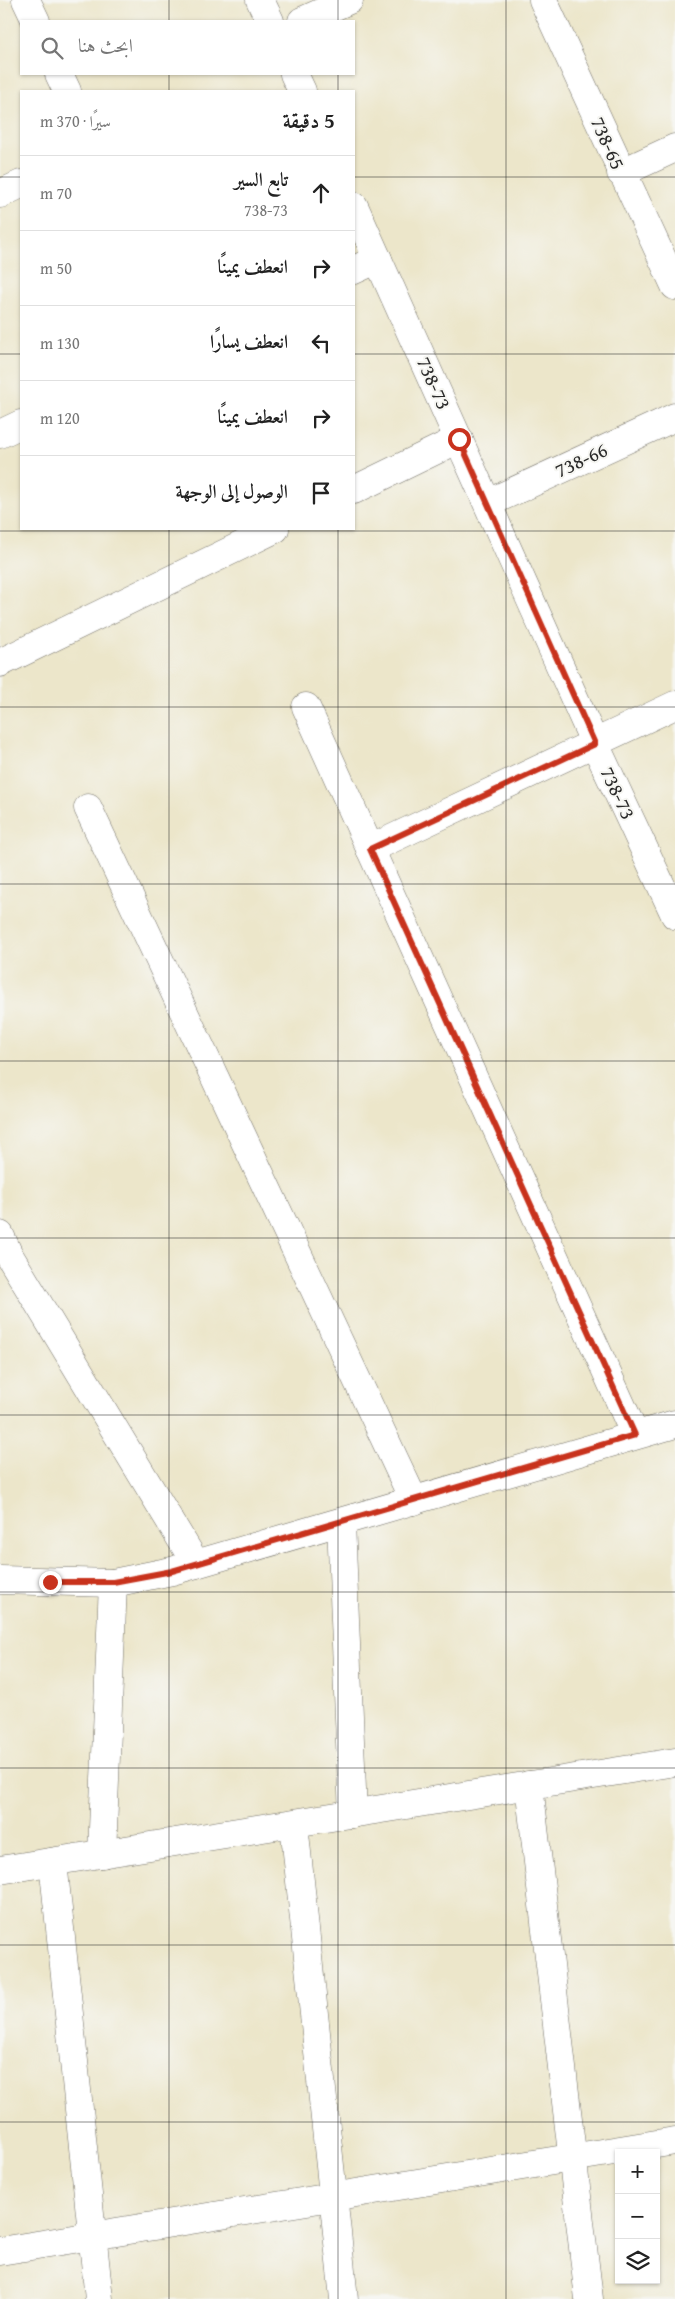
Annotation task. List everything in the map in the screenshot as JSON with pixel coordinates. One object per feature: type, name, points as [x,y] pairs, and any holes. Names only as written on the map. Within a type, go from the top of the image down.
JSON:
[{"type":"street","points":[[26,0],[36,20]]},
{"type":"street","points":[[260,0],[270,20]]},
{"type":"street","points":[[304,20],[349,0]]},
{"type":"street","name":"738-65","points":[[543,0],[621,173],[675,286]]},
{"type":"street","points":[[59,75],[67,90]]},
{"type":"street","points":[[294,75],[302,90]]},
{"type":"street","points":[[621,173],[675,148]]},
{"type":"street","points":[[0,194],[20,184]]},
{"type":"street","name":"738-73","points":[[355,211],[366,265],[459,439],[595,744],[675,914]]},
{"type":"street","name":"738-66","points":[[488,503],[675,417]]},
{"type":"street","points":[[0,434],[20,424]]},
{"type":"street","points":[[355,490],[459,439]]},
{"type":"street","points":[[0,663],[273,530]]},
{"type":"street","points":[[370,849],[675,705]]},
{"type":"street","points":[[306,707],[635,1435]]},
{"type":"street","points":[[88,808],[414,1501]]},
{"type":"street","points":[[3,1249],[196,1564]]},
{"type":"street","points":[[0,1580],[113,1582],[172,1571],[675,1424]]},
{"type":"street","points":[[341,1522],[353,1814]]},
{"type":"street","points":[[102,1854],[113,1582]]},
{"type":"street","points":[[0,1870],[675,1762]]},
{"type":"street","points":[[529,1785],[589,2299]]},
{"type":"street","points":[[294,1824],[344,2299]]},
{"type":"street","points":[[53,1862],[99,2299]]},
{"type":"street","points":[[0,2251],[675,2141]]},
{"type":"route","points":[[50,1582],[113,1582],[172,1571],[635,1435],[370,849],[595,744],[459,439]]}]
